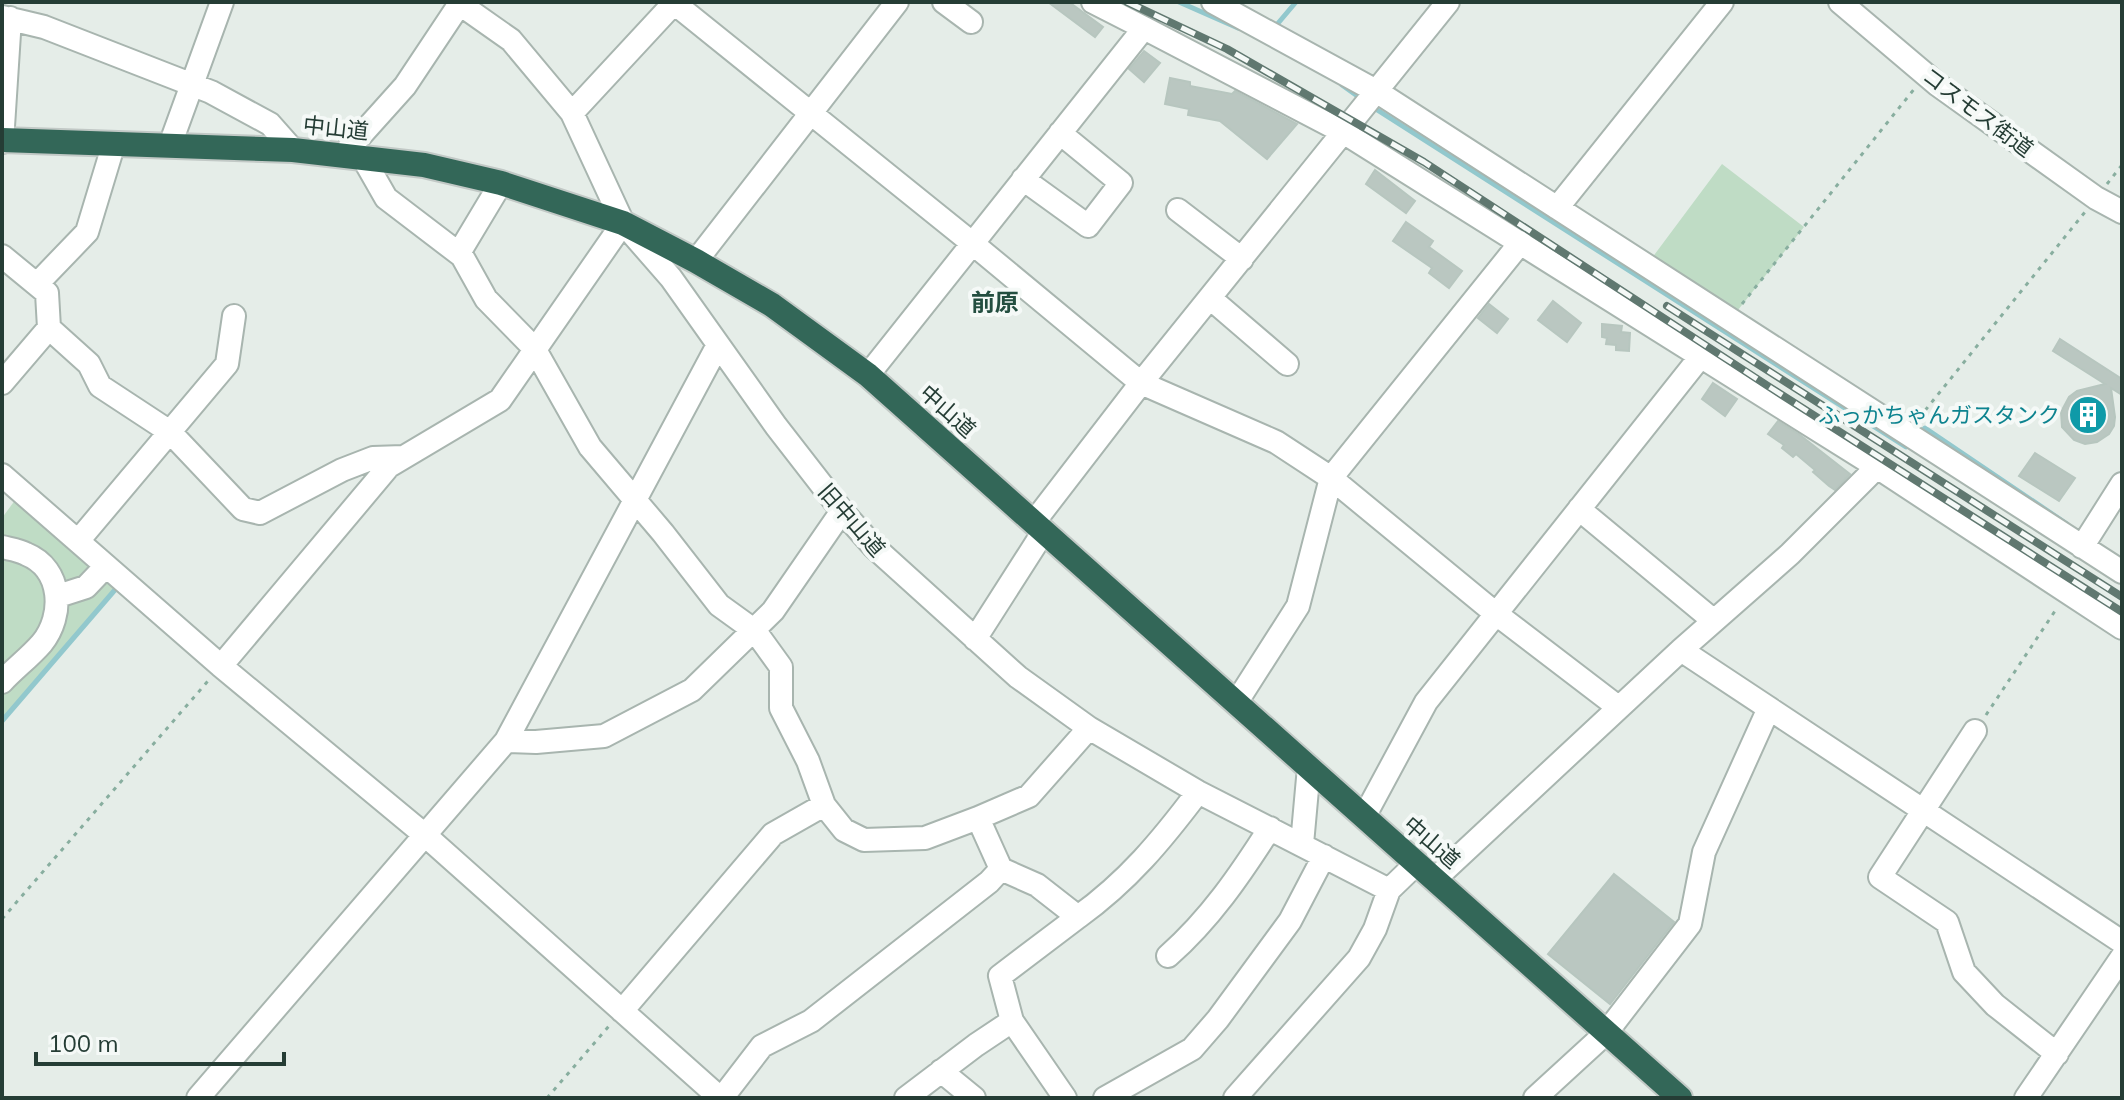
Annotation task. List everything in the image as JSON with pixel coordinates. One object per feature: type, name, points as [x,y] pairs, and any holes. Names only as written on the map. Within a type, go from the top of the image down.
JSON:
[{"type":"highway","name":"中山道","points":[[2,140],[293,150],[424,165],[501,183],[623,223],[696,261],[772,305],[868,375],[1680,1098]]},
{"type":"street","points":[[170,145],[222,2]]},
{"type":"street","points":[[696,261],[897,2]]},
{"type":"street","points":[[944,2],[971,22]]},
{"type":"street","points":[[1093,2],[1343,132],[1877,467],[2122,628]]},
{"type":"street","points":[[1213,2],[1376,91],[2122,572]]},
{"type":"street","points":[[975,639],[1039,527],[1141,383],[1448,2]]},
{"type":"street","points":[[1557,208],[1722,2]]},
{"type":"street","name":"コスモス街道","points":[[1840,2],[1926,74],[2096,198],[2122,212]]},
{"type":"street","points":[[460,3],[405,86],[352,156],[386,198],[459,253],[486,299],[534,348],[590,447],[719,605],[755,631],[781,667],[781,708],[808,761],[824,805],[844,830],[864,840],[925,838],[978,818],[1029,796],[1089,728]]},
{"type":"street","name":"旧中山道","points":[[460,3],[511,40],[572,113],[623,223],[671,278],[842,511],[874,547],[1018,677],[1089,728],[1198,792],[1389,890]]},
{"type":"street","points":[[572,113],[675,3],[1141,383],[1276,442],[1331,478],[1495,613],[1618,707]]},
{"type":"street","points":[[2,140],[6,18],[44,27],[211,92],[270,124],[293,150]]},
{"type":"street","points":[[868,375],[1144,28]]},
{"type":"street","points":[[1023,179],[1088,226],[1121,183],[1060,133]]},
{"type":"street","points":[[37,284],[87,232],[114,143]]},
{"type":"street","points":[[459,253],[501,183]]},
{"type":"street","points":[[1178,210],[1242,259]]},
{"type":"street","points":[[221,666],[389,466],[500,400],[623,223]]},
{"type":"street","points":[[1236,703],[1298,606],[1331,478],[1521,242]]},
{"type":"street","points":[[2,256],[47,293],[49,328],[2,383]]},
{"type":"street","points":[[1210,298],[1287,364]]},
{"type":"street","points":[[78,541],[227,364],[234,316]]},
{"type":"street","points":[[49,328],[89,364],[100,386],[170,432],[243,509],[260,513],[342,470],[373,458],[403,457]]},
{"type":"street","points":[[198,1098],[506,741],[718,345]]},
{"type":"street","points":[[1364,817],[1426,702],[1701,356]]},
{"type":"street","points":[[1235,1098],[1359,958],[1375,929],[1389,890],[1426,871],[1618,707],[1790,554],[1877,467]]},
{"type":"street","points":[[2,475],[221,666],[426,836],[721,1098],[762,1046],[811,1021],[989,882],[1001,869]]},
{"type":"street","points":[[2082,547],[2122,484]]},
{"type":"street","points":[[1579,509],[1714,621]]},
{"type":"street","points":[[506,741],[536,742],[604,736],[692,690],[773,611],[842,511]]},
{"type":"street","points":[[2,547],[28,554],[48,572],[58,596],[55,619],[42,643],[2,682]]},
{"type":"street","points":[[58,596],[86,587],[106,566]]},
{"type":"street","points":[[1681,650],[2122,942]]},
{"type":"street","points":[[1535,1098],[1606,1033],[1690,924],[1704,852],[1769,708]]},
{"type":"street","points":[[1975,731],[1880,877],[1947,922],[1964,972],[1995,1005],[2057,1054]]},
{"type":"street","points":[[1302,844],[1309,767]]},
{"type":"street","points":[[1065,1098],[1012,1021],[1000,976],[1112,893],[1154,850],[1198,792]]},
{"type":"street","points":[[622,1011],[773,834],[824,805]]},
{"type":"street","points":[[978,818],[1001,869],[1037,885],[1078,917]]},
{"type":"street","points":[[1168,956],[1196,931],[1237,881],[1270,828]]},
{"type":"street","points":[[1105,1098],[1192,1049],[1218,1019],[1290,921],[1324,856]]},
{"type":"street","points":[[2026,1098],[2122,957]]},
{"type":"street","points":[[906,1098],[1012,1021]]},
{"type":"street","points":[[941,1071],[974,1098]]},
{"type":"path","points":[[1730,320],[1926,74]]},
{"type":"path","points":[[1907,434],[2096,198]]},
{"type":"path","points":[[1975,731],[2067,592]]},
{"type":"path","points":[[2,919],[221,666]]},
{"type":"path","points":[[547,1098],[622,1011]]},
{"type":"green space","points":[[1722,164],[1804,227],[1730,320],[1646,266]]},
{"type":"green space","points":[[21,492],[123,581],[2,721],[2,518]]},
{"type":"building","points":[[1048,2],[1069,2],[1103,27],[1095,37]]},
{"type":"building","points":[[1144,51],[1160,63],[1144,82],[1129,69]]},
{"type":"building","points":[[1170,78],[1190,82],[1190,86],[1232,94],[1235,91],[1297,124],[1267,159],[1220,121],[1188,115],[1189,109],[1165,104]]},
{"type":"building","points":[[1375,170],[1415,201],[1406,213],[1366,184]]},
{"type":"building","points":[[1406,222],[1433,241],[1429,247],[1462,271],[1449,288],[1429,273],[1432,268],[1393,241]]},
{"type":"building","points":[[1553,301],[1581,323],[1567,342],[1538,320]]},
{"type":"building","points":[[1489,304],[1508,319],[1497,333],[1478,318]]},
{"type":"building","points":[[1602,324],[1622,326],[1621,332],[1630,333],[1629,351],[1616,350],[1616,345],[1606,344],[1607,338],[1602,337]]},
{"type":"building","name":"ふっかちゃんガスタンク","points":[[2060,339],[2122,379],[2122,395],[2111,388],[2114,426],[2097,442],[2085,444],[2074,440],[2062,427],[2061,412],[2069,397],[2077,391],[2105,384],[2053,351]]},
{"type":"building","points":[[1713,383],[1737,399],[1725,416],[1702,399]]},
{"type":"building","points":[[1778,421],[1850,474],[1835,490],[1796,454],[1793,457],[1782,448],[1784,445],[1768,434]]},
{"type":"building","points":[[2035,453],[2075,478],[2059,501],[2019,476]]},
{"type":"building","points":[[1614,874],[1674,922],[1610,1004],[1548,954]]},
{"type":"waterway","points":[[1179,2],[1238,28]]},
{"type":"waterway","points":[[1274,28],[1296,2]]},
{"type":"waterway","points":[[1342,85],[1363,100]]},
{"type":"waterway","points":[[1371,106],[1906,447],[1911,442]]},
{"type":"waterway","points":[[1918,435],[1925,428],[2067,524]]},
{"type":"waterway","points":[[2,721],[120,584]]},
{"type":"railway","points":[[1127,2],[1227,49],[1424,162],[2122,612]]},
{"type":"railway","points":[[1667,306],[2122,597]]},
{"type":"place","name":"ふっかちゃんガスタンク","points":[[2088,415]]},
{"type":"district","name":"前原","points":[[995,303]]}]
